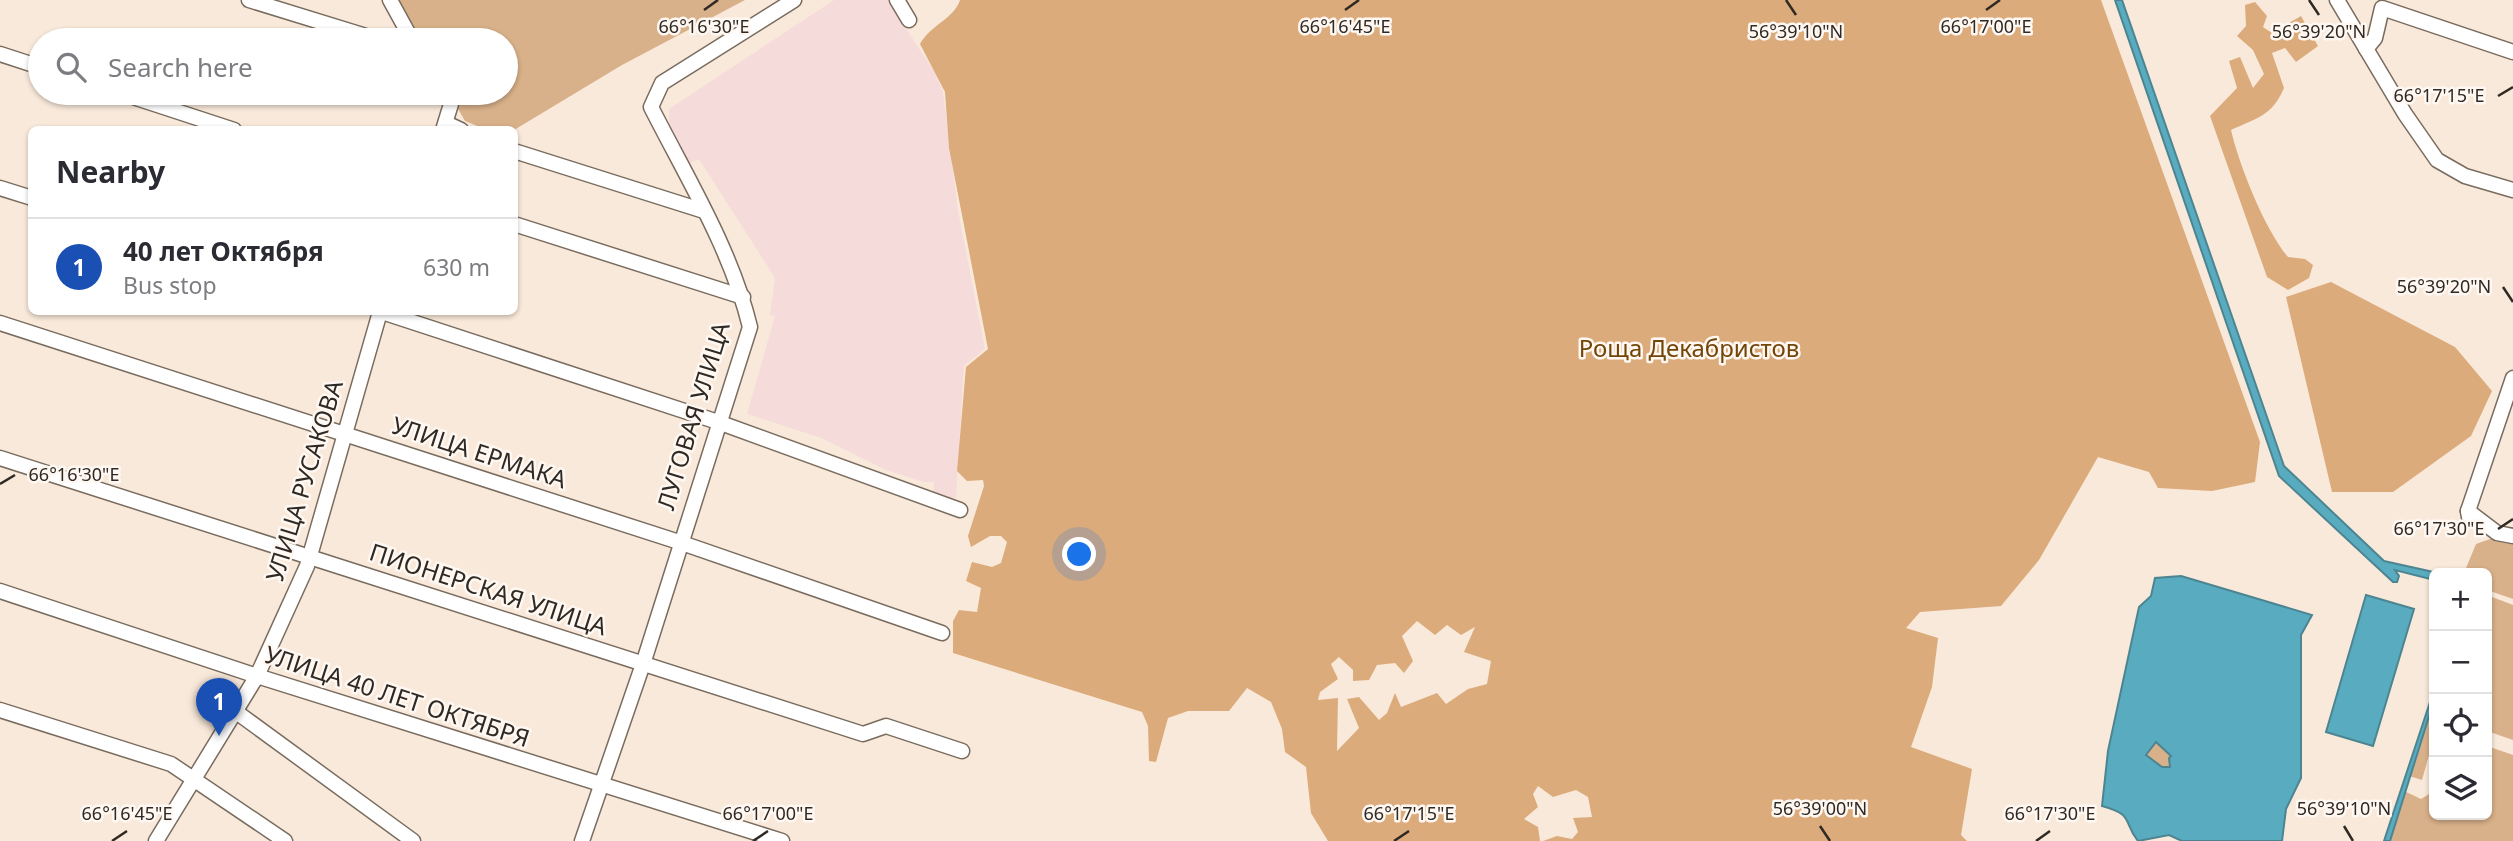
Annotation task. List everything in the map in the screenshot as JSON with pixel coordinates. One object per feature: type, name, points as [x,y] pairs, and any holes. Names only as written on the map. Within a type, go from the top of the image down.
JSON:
[{"type":"street","points":[[249,0],[340,28]]},
{"type":"street","points":[[390,0],[405,28]]},
{"type":"street","name":"ЛУГОВАЯ УЛИЦА","points":[[582,841],[643,664],[679,542],[750,327],[743,297],[723,248],[651,107],[662,83],[794,0]]},
{"type":"street","points":[[897,0],[909,20]]},
{"type":"street","points":[[2337,0],[2437,160],[2465,176],[2513,190]]},
{"type":"street","points":[[2367,49],[2375,38],[2382,8],[2513,52]]},
{"type":"street","points":[[0,54],[28,63]]},
{"type":"street","points":[[158,105],[222,126]]},
{"type":"street","points":[[444,126],[451,105]]},
{"type":"street","points":[[518,152],[704,211]]},
{"type":"street","points":[[0,188],[28,197]]},
{"type":"street","points":[[518,225],[743,297]]},
{"type":"street","name":"УЛИЦА РУСАКОВА","points":[[156,841],[257,676],[311,556],[380,315]]},
{"type":"street","points":[[390,315],[718,422],[960,510]]},
{"type":"street","name":"УЛИЦА ЕРМАКА","points":[[0,323],[679,542],[942,633]]},
{"type":"street","points":[[2513,378],[2469,514],[2497,533],[2513,536]]},
{"type":"street","name":"ПИОНЕРСКАЯ УЛИЦА","points":[[0,458],[863,734],[886,726],[962,751]]},
{"type":"street","name":"УЛИЦА 40 ЛЕТ ОКТЯБРЯ","points":[[0,591],[257,676],[782,841]]},
{"type":"street","points":[[0,710],[171,764],[285,841]]},
{"type":"street","points":[[235,711],[413,841]]},
{"type":"shaded area","points":[[398,0],[745,0],[622,65],[518,128],[478,126],[465,121],[456,105],[518,105],[518,28],[413,28]]},
{"type":"shaded area","points":[[834,0],[887,0],[934,71],[943,92],[958,210],[985,349],[964,366],[956,498],[933,497],[934,482],[924,482],[886,470],[821,438],[747,414],[775,316],[770,315],[775,278],[699,159],[688,164],[669,130],[669,109]]},
{"type":"shaded area","points":[[2493,538],[2513,540],[2513,599],[2492,592],[2492,568],[2466,568],[2476,544]]},
{"type":"shaded area","points":[[2492,597],[2513,605],[2513,740],[2492,733]]},
{"type":"shaded area","points":[[2429,716],[2429,755],[2422,780],[2409,776]]},
{"type":"shaded area","points":[[2156,741],[2172,756],[2170,767],[2162,767],[2146,755]]},
{"type":"shaded area","points":[[2492,748],[2513,755],[2513,841],[2390,841],[2404,791],[2421,799],[2429,794],[2429,820],[2492,820]]},
{"type":"green space","name":"Роща Декабристов","points":[[960,0],[2101,0],[2260,442],[2255,482],[2212,491],[2158,488],[2149,472],[2098,457],[2039,560],[2001,606],[1920,612],[1906,628],[1938,638],[1932,687],[1911,747],[1972,769],[1961,835],[1967,841],[1543,841],[1557,836],[1572,839],[1578,832],[1573,818],[1592,817],[1588,797],[1576,790],[1553,797],[1538,786],[1533,794],[1538,807],[1524,819],[1538,827],[1540,841],[1328,841],[1311,813],[1306,767],[1285,752],[1282,729],[1271,702],[1247,688],[1229,711],[1188,711],[1168,718],[1156,762],[1149,761],[1148,726],[1142,712],[953,653],[953,621],[959,610],[977,612],[981,588],[966,581],[972,562],[992,567],[1001,563],[1007,542],[1001,536],[990,536],[971,547],[968,536],[984,486],[983,480],[967,481],[957,471],[966,367],[988,349],[949,148],[945,92],[920,44],[924,37],[957,7]],"holes":[[[1417,621],[1435,635],[1447,625],[1461,635],[1475,627],[1464,652],[1491,661],[1487,684],[1468,689],[1446,704],[1437,693],[1401,707],[1395,693],[1387,713],[1379,720],[1359,697],[1347,699],[1359,728],[1337,751],[1338,698],[1318,700],[1320,692],[1338,679],[1331,664],[1339,657],[1353,670],[1353,681],[1369,680],[1377,665],[1395,663],[1404,673],[1413,661],[1402,636]]]},
{"type":"green space","points":[[2255,2],[2267,16],[2263,27],[2272,33],[2301,16],[2318,46],[2296,62],[2285,48],[2272,53],[2284,88],[2274,105],[2263,115],[2231,130],[2254,196],[2279,245],[2288,257],[2305,259],[2313,265],[2309,278],[2288,290],[2267,277],[2210,116],[2237,88],[2229,61],[2240,57],[2253,88],[2264,74],[2253,50],[2237,36],[2246,26],[2245,5]]},
{"type":"green space","points":[[2331,282],[2455,347],[2492,391],[2471,436],[2393,492],[2332,492],[2286,297]]},
{"type":"water","points":[[2115,0],[2122,0],[2284,466],[2384,561],[2429,571],[2429,579],[2395,570],[2399,576],[2397,582],[2393,582],[2279,476]]},
{"type":"water","points":[[2181,576],[2312,615],[2301,635],[2301,778],[2286,809],[2282,841],[2182,841],[2169,835],[2138,841],[2124,816],[2102,806],[2108,751],[2139,607],[2151,596],[2155,578]],"holes":[[[2156,742],[2171,756],[2170,767],[2162,767],[2146,755]]]},
{"type":"water","points":[[2366,595],[2414,609],[2373,746],[2326,732]]},
{"type":"water","points":[[2429,705],[2429,716],[2390,841],[2384,841]]},
{"type":"place","name":"40 лет Октября","points":[[219,736]]}]
